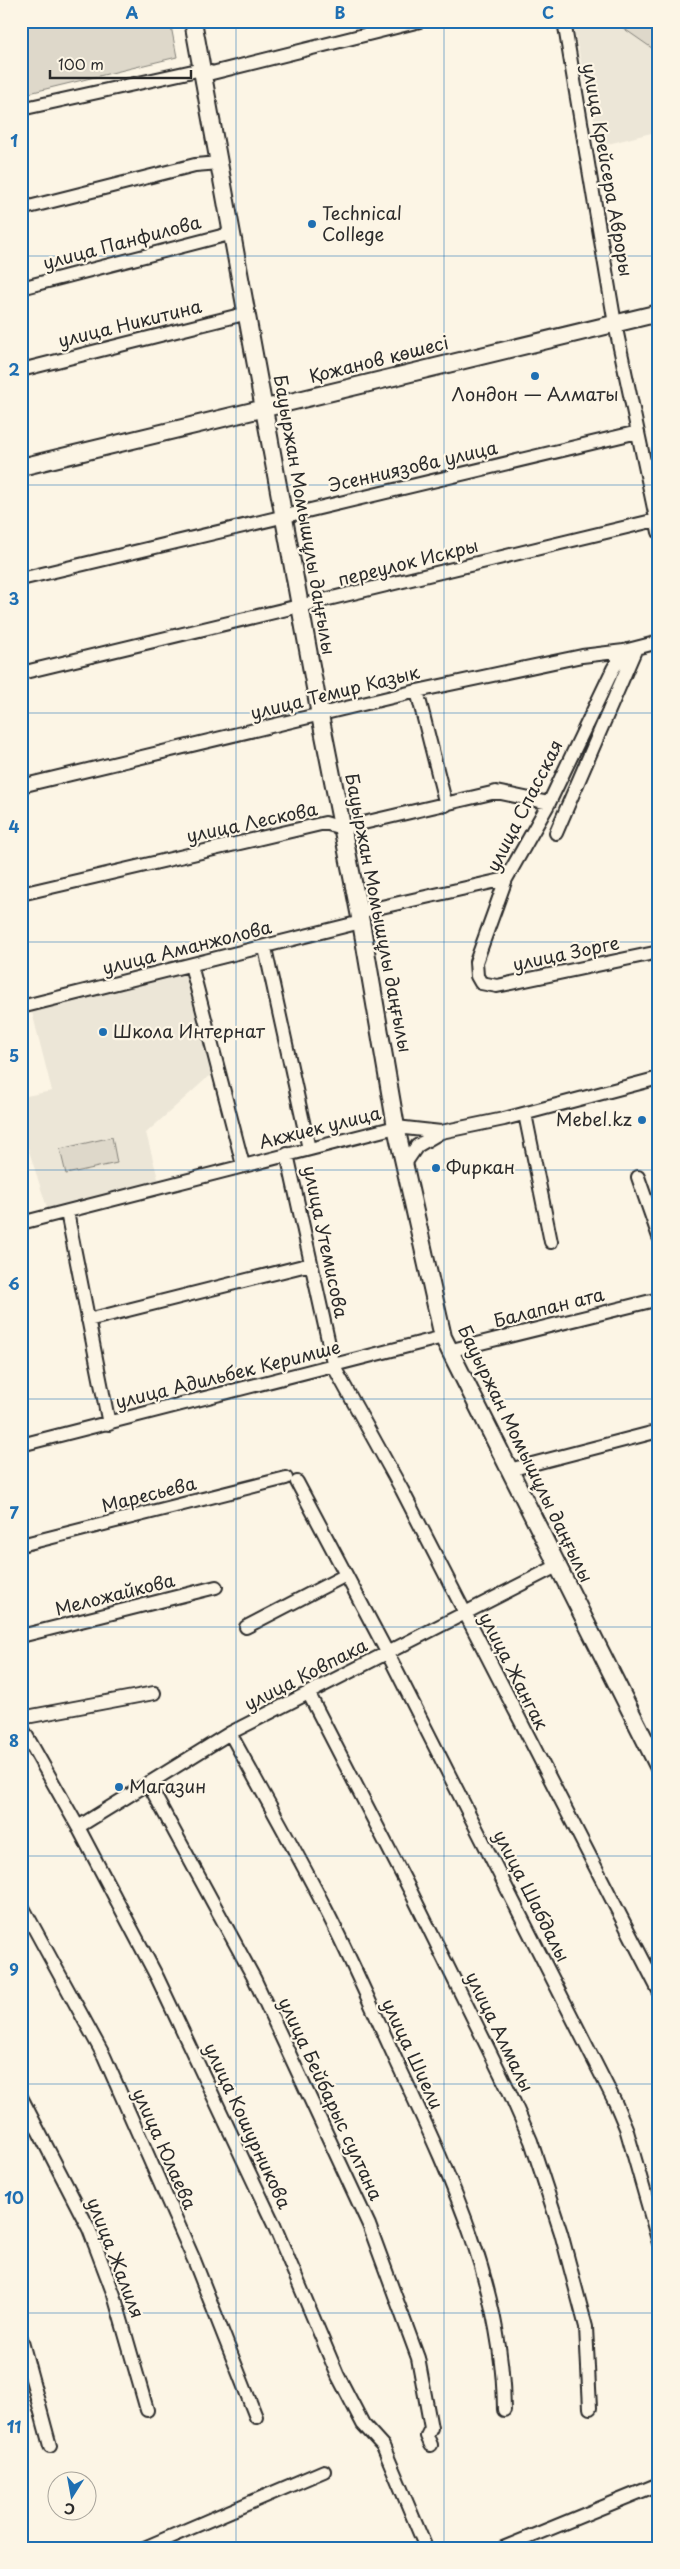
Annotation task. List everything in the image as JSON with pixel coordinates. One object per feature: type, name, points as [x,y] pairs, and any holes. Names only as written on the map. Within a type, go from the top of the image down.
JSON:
[{"type":"main road","name":"Бауыржан Момышұлы даңғылы","points":[[193,21],[248,312],[300,608],[360,917],[396,1127],[445,1344],[659,1768]]},
{"type":"main road","name":"Қожанов көшесі","points":[[21,467],[659,313]]},
{"type":"street","points":[[21,109],[202,69],[212,72],[420,21]]},
{"type":"street","name":"улица Крейсера Авроры","points":[[564,21],[615,324],[657,526]]},
{"type":"street","points":[[21,209],[195,165],[220,163]]},
{"type":"street","name":"улица Панфилова","points":[[21,288],[233,233]]},
{"type":"street","name":"улица Никитина","points":[[21,370],[248,312]]},
{"type":"street","name":"Эсенниязова улица","points":[[21,579],[638,432]]},
{"type":"street","name":"переулок Искры","points":[[21,674],[657,526]]},
{"type":"street","name":"улица Темир Казык","points":[[21,786],[417,691],[582,656],[630,650],[659,642]]},
{"type":"street","points":[[556,833],[630,650]]},
{"type":"street","name":"улица Спасская","points":[[481,982],[477,976],[476,962],[506,879],[549,803],[614,668],[630,650]]},
{"type":"street","points":[[417,691],[446,805]]},
{"type":"street","name":"улица Лескова","points":[[21,894],[325,823],[342,828],[496,792],[549,803]]},
{"type":"street","name":"улица Аманжолова","points":[[21,1006],[191,964],[265,948],[360,917],[506,879]]},
{"type":"street","points":[[265,948],[309,1149]]},
{"type":"street","name":"улица Зорге","points":[[481,982],[496,986],[659,952]]},
{"type":"street","points":[[191,964],[243,1165]]},
{"type":"street","name":"Акжиек улица","points":[[21,1223],[396,1127],[441,1132],[525,1114],[659,1078]]},
{"type":"street","points":[[525,1114],[551,1242]]},
{"type":"street","points":[[404,1165],[417,1146],[441,1132]]},
{"type":"street","name":"улица Утемисова","points":[[287,1154],[334,1367]]},
{"type":"street","points":[[638,1177],[659,1237]]},
{"type":"street","points":[[66,1212],[108,1424]]},
{"type":"street","points":[[88,1320],[312,1264]]},
{"type":"street","name":"Балапан ата","points":[[445,1344],[659,1299]]},
{"type":"street","name":"улица Адильбек Керимше","points":[[21,1445],[334,1367],[445,1344]]},
{"type":"street","name":"улица Жангак","points":[[334,1367],[402,1490],[659,1992]]},
{"type":"street","points":[[509,1470],[659,1431]]},
{"type":"street","name":"Маресьева","points":[[21,1545],[292,1480]]},
{"type":"street","name":"улица Шабдалы","points":[[292,1480],[388,1654],[615,2102],[626,2128],[659,2243]]},
{"type":"street","name":"улица Ковпака","points":[[78,1827],[230,1733],[388,1654],[557,1566]]},
{"type":"street","points":[[246,1627],[346,1575]]},
{"type":"street","name":"Меложайкова","points":[[21,1636],[216,1587]]},
{"type":"street","points":[[21,1718],[154,1693]]},
{"type":"street","name":"улица Алмалы","points":[[309,1694],[390,1850],[509,2091],[531,2141],[561,2233],[586,2327],[590,2408]]},
{"type":"street","name":"улица Кошурникова","points":[[21,1726],[78,1827],[158,1977],[274,2225],[338,2376],[363,2424],[383,2446],[426,2548]]},
{"type":"street","name":"улица Шиели","points":[[230,1733],[324,1907],[452,2183],[466,2218],[492,2301],[504,2371],[504,2410]]},
{"type":"street","name":"улица Бейбарыс султана","points":[[148,1783],[254,1978],[369,2225],[418,2358],[431,2428],[427,2436],[431,2444]]},
{"type":"street","name":"улица Юлаева","points":[[21,1904],[104,2056],[194,2260],[256,2417]]},
{"type":"street","name":"улица Жалиля","points":[[21,2097],[89,2229],[114,2295],[147,2410]]},
{"type":"street","points":[[21,2338],[50,2446]]},
{"type":"street","points":[[144,2548],[324,2471]]},
{"type":"street","points":[[503,2548],[659,2484]]},
{"type":"shaded area","points":[[21,21],[170,21],[177,57],[21,95]]},
{"type":"shaded area","points":[[572,21],[659,21],[659,131],[600,146]]},
{"type":"shaded area","points":[[613,21],[659,21],[659,53]]},
{"type":"shaded area","points":[[191,965],[217,1069],[146,1133],[160,1186],[50,1217],[21,1126],[21,1097],[52,1091],[30,1004]]},
{"type":"shaded area","points":[[112,1137],[117,1163],[66,1174],[60,1149]]},
{"type":"place","name":"Technical College","points":[[312,224]]},
{"type":"place","name":"Лондон — Алматы","points":[[535,376]]},
{"type":"place","name":"Школа Интернат","points":[[103,1032]]},
{"type":"place","name":"Mebel.kz","points":[[642,1120]]},
{"type":"place","name":"Фиркан","points":[[436,1168]]},
{"type":"place","name":"Магазин","points":[[119,1787]]}]
